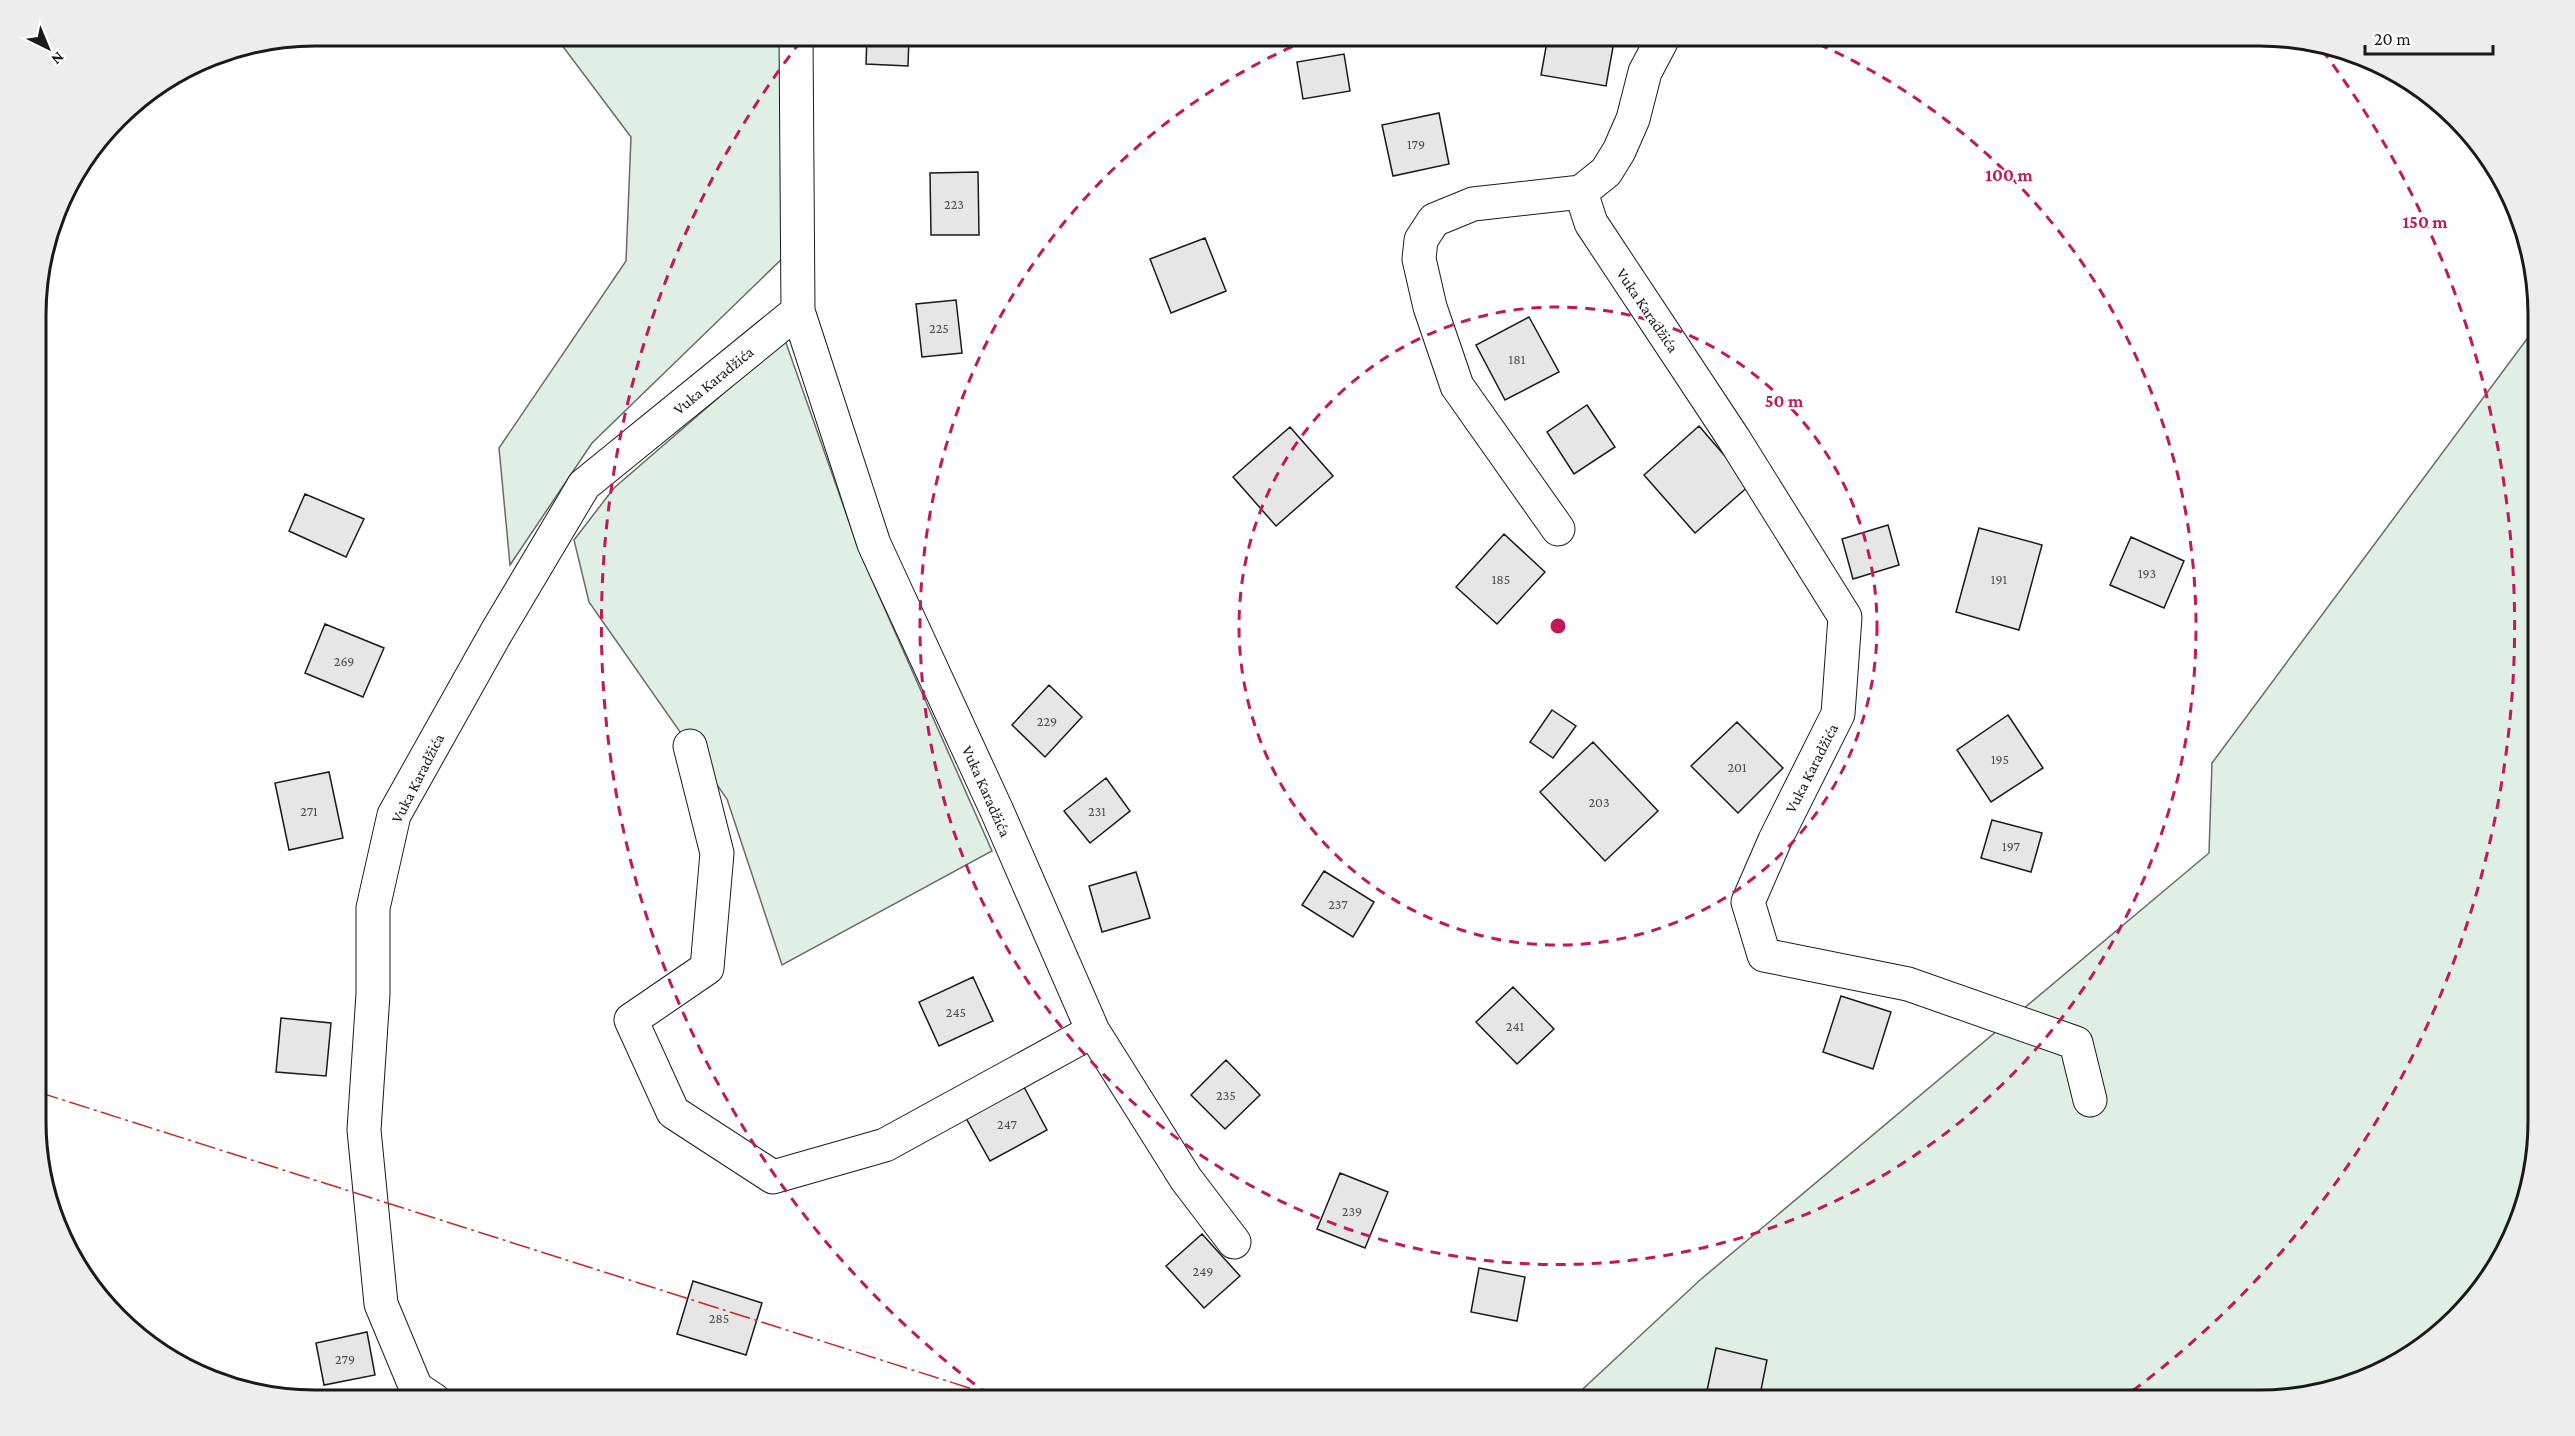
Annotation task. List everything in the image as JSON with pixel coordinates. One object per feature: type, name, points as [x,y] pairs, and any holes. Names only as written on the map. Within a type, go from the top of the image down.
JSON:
[{"type":"street","name":"Vuka Karadžića","points":[[796,46],[798,311],[873,544],[992,801],[1093,1031],[1186,1179],[1233,1242]]},
{"type":"street","points":[[1558,529],[1457,386],[1430,307],[1419,259],[1421,240],[1434,220],[1473,204],[1581,192],[1606,172],[1619,152],[1633,119],[1645,72],[1659,46]]},
{"type":"street","name":"Vuka Karadžića","points":[[1581,192],[1591,224],[1734,439],[1845,617],[1838,714],[1775,840],[1748,902],[1764,955],[1908,984],[2076,1043],[2090,1100]]},
{"type":"street","name":"Vuka Karadžića","points":[[419,1390],[416,1388],[381,1304],[364,1130],[373,994],[373,908],[394,815],[496,633],[584,485],[798,311]]},
{"type":"street","points":[[690,747],[717,853],[707,968],[631,1020],[673,1112],[773,1177],[885,1145],[1093,1031]]},
{"type":"green space","points":[[563,46],[788,46],[790,251],[592,443],[510,565],[499,448],[626,261],[631,137]]},
{"type":"green space","points":[[2528,337],[2528,1138],[2519,1190],[2501,1240],[2473,1284],[2450,1311],[2423,1334],[2379,1362],[2329,1380],[2277,1389],[1582,1390],[1700,1280],[2209,853],[2212,763]]},
{"type":"green space","points":[[785,340],[860,553],[992,851],[782,965],[727,799],[589,602],[574,540],[614,488]]},
{"type":"building","points":[[867,46],[909,46],[908,66],[866,64]]},
{"type":"building","points":[[1546,46],[1613,46],[1606,86],[1541,75]]},
{"type":"building","points":[[1344,54],[1350,91],[1303,99],[1297,62]]},
{"type":"building","points":[[1439,113],[1449,164],[1393,176],[1382,125]]},
{"type":"building","points":[[978,172],[979,235],[931,235],[930,173]]},
{"type":"building","points":[[1205,238],[1226,291],[1171,313],[1150,259]]},
{"type":"building","points":[[956,300],[962,353],[922,357],[916,304]]},
{"type":"building","points":[[1529,317],[1559,372],[1505,400],[1476,345]]},
{"type":"building","points":[[1587,405],[1615,447],[1574,474],[1547,432]]},
{"type":"building","points":[[1699,426],[1750,485],[1695,533],[1644,475]]},
{"type":"building","points":[[1290,427],[1333,476],[1276,526],[1233,477]]},
{"type":"building","points":[[305,494],[364,519],[346,557],[289,531]]},
{"type":"building","points":[[1888,525],[1899,565],[1853,579],[1842,539]]},
{"type":"building","points":[[1979,528],[2042,545],[2019,630],[1956,612]]},
{"type":"building","points":[[1504,534],[1545,572],[1497,624],[1456,587]]},
{"type":"building","points":[[2131,537],[2184,561],[2164,608],[2110,585]]},
{"type":"building","points":[[325,624],[384,648],[363,697],[305,673]]},
{"type":"building","points":[[1049,685],[1082,717],[1045,757],[1012,725]]},
{"type":"building","points":[[1552,710],[1576,726],[1553,758],[1530,742]]},
{"type":"building","points":[[2008,715],[2043,768],[1991,802],[1957,750]]},
{"type":"building","points":[[1737,722],[1783,768],[1738,813],[1691,766]]},
{"type":"building","points":[[1593,742],[1658,811],[1605,861],[1540,792]]},
{"type":"building","points":[[329,772],[343,838],[289,850],[275,783]]},
{"type":"building","points":[[1106,778],[1130,811],[1090,843],[1064,811]]},
{"type":"building","points":[[1992,820],[2042,833],[2031,872],[1981,858]]},
{"type":"building","points":[[1324,871],[1374,902],[1353,937],[1302,905]]},
{"type":"building","points":[[1136,872],[1150,918],[1102,932],[1089,886]]},
{"type":"building","points":[[973,977],[993,1021],[939,1046],[919,1002]]},
{"type":"building","points":[[1513,987],[1554,1029],[1517,1064],[1476,1022]]},
{"type":"building","points":[[1841,996],[1891,1012],[1873,1069],[1823,1052]]},
{"type":"building","points":[[281,1018],[331,1023],[326,1076],[276,1072]]},
{"type":"building","points":[[1226,1060],[1260,1095],[1225,1129],[1191,1095]]},
{"type":"building","points":[[1024,1087],[1047,1130],[990,1161],[966,1118]]},
{"type":"building","points":[[1340,1173],[1388,1192],[1365,1248],[1317,1229]]},
{"type":"building","points":[[1202,1234],[1240,1276],[1204,1308],[1166,1266]]},
{"type":"building","points":[[1479,1268],[1525,1277],[1517,1321],[1471,1312]]},
{"type":"building","points":[[693,1281],[762,1303],[746,1355],[677,1334]]},
{"type":"building","points":[[367,1332],[375,1375],[324,1385],[316,1343]]},
{"type":"building","points":[[1716,1348],[1767,1360],[1761,1390],[1707,1390]]},
{"type":"power","points":[[46,1095],[976,1390]]}]
